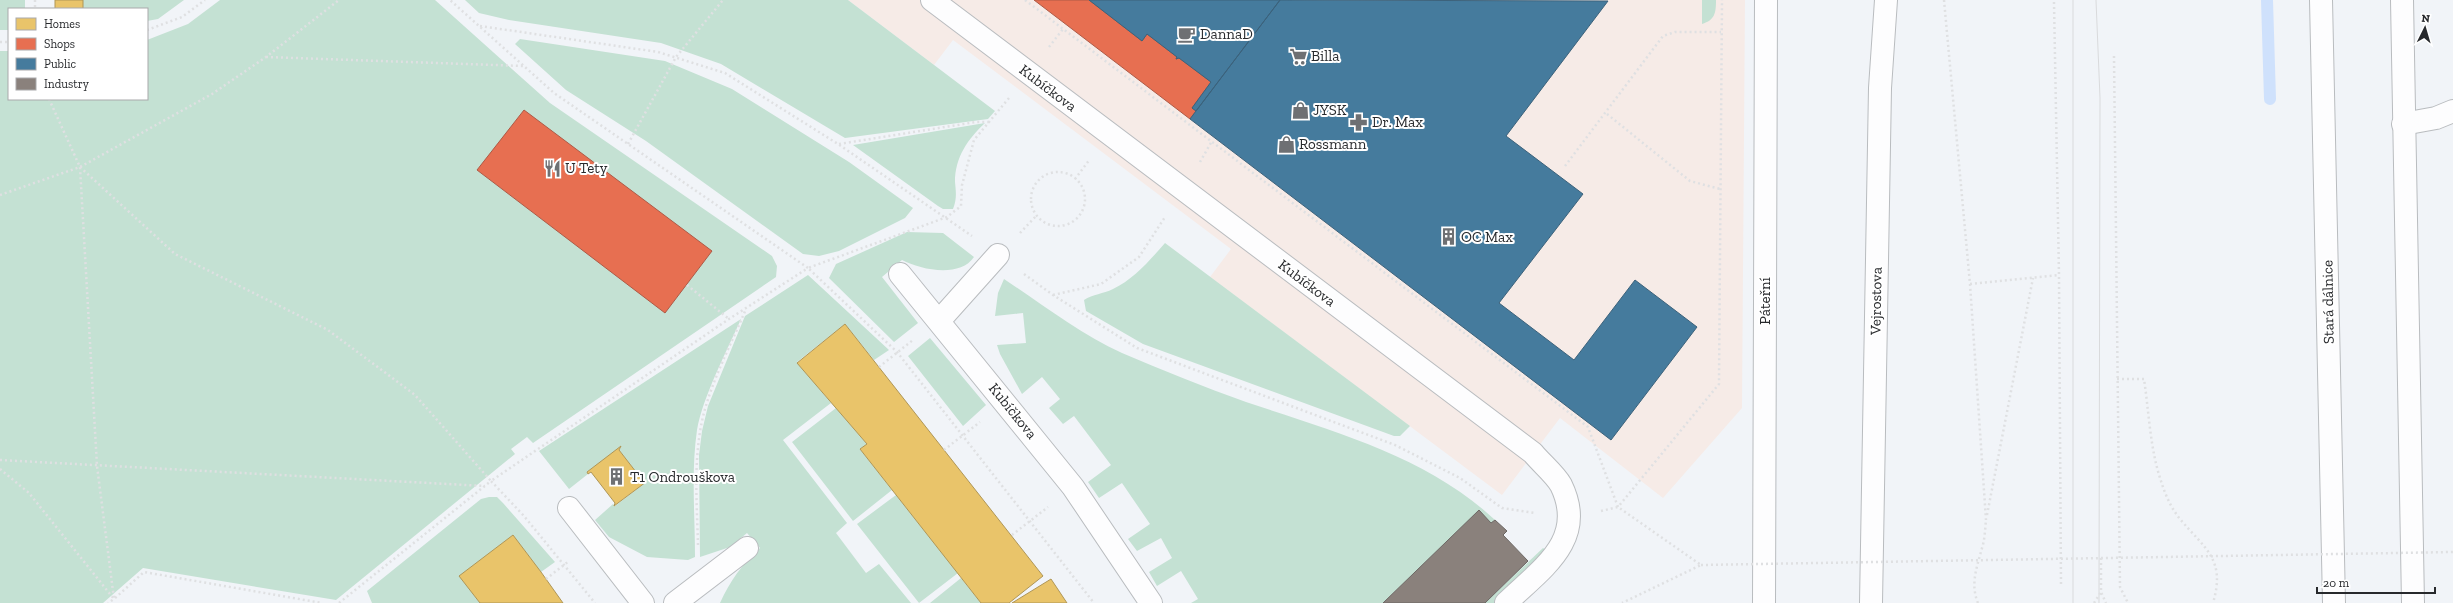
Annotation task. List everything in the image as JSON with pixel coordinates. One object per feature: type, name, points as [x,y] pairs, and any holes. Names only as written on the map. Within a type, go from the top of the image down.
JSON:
[{"type":"street","name":"Kubíčkova","points":[[932,0],[1533,453],[1561,485],[1571,518]]},
{"type":"street","name":"Páteřní","points":[[1764,603],[1766,0]]},
{"type":"street","name":"Vejrostova","points":[[1871,603],[1880,88],[1886,0]]},
{"type":"street","name":"Stará dálnice","points":[[2322,0],[2334,603]]},
{"type":"street","points":[[2402,0],[2403,124],[2413,603]]},
{"type":"street","points":[[2403,124],[2436,118],[2453,111]]},
{"type":"street","points":[[939,321],[998,255]]},
{"type":"street","name":"Kubíčkova","points":[[900,274],[1073,487],[1151,603]]},
{"type":"street","points":[[569,508],[644,603]]},
{"type":"street","points":[[1506,603],[1560,551],[1571,518]]},
{"type":"street","points":[[675,603],[747,548]]},
{"type":"path","points":[[148,30],[182,17],[205,0]]},
{"type":"path","points":[[0,195],[80,167],[212,94],[266,57],[339,0]]},
{"type":"path","points":[[339,603],[492,480],[728,319],[808,268],[554,93],[450,0]]},
{"type":"path","points":[[628,144],[676,57],[723,0]]},
{"type":"path","points":[[1025,0],[1588,427],[1618,507],[1701,565]]},
{"type":"path","points":[[480,26],[658,52],[725,73],[838,144],[1053,295],[1137,348],[1395,445],[1460,478],[1502,508],[1571,518],[1618,507],[1719,384],[1722,0]]},
{"type":"path","points":[[1944,0],[1970,284],[1986,520]]},
{"type":"path","points":[[2054,2],[2059,275],[2061,586]]},
{"type":"path","points":[[1565,166],[1607,114],[1663,36],[1675,32],[1721,32]]},
{"type":"path","points":[[2114,56],[2120,587],[2128,603]]},
{"type":"path","points":[[266,57],[523,66]]},
{"type":"path","points":[[49,100],[80,167],[97,466],[114,599]]},
{"type":"path","points":[[1607,114],[1690,181],[1720,189]]},
{"type":"path","points":[[838,144],[976,122],[989,122]]},
{"type":"path","points":[[1053,295],[1101,284],[1139,257],[1183,190],[1212,142]]},
{"type":"path","points":[[80,167],[175,254],[328,330],[415,395],[524,516],[595,603]]},
{"type":"path","points":[[1050,173],[1067,174],[1081,185],[1084,203],[1081,211],[1069,224],[1052,225],[1043,222],[1032,208],[1032,191],[1042,177],[1050,173]]},
{"type":"path","points":[[1970,284],[2059,275]]},
{"type":"path","points":[[1978,603],[1974,594],[1974,579],[1983,546],[1986,520],[2033,278]]},
{"type":"path","points":[[687,285],[728,319]]},
{"type":"path","points":[[698,586],[697,455],[700,431],[706,405],[746,308]]},
{"type":"path","points":[[879,367],[939,321]]},
{"type":"path","points":[[2117,379],[2144,379],[2156,462],[2161,481],[2170,503],[2180,518],[2205,546],[2214,559],[2217,573],[2217,588],[2213,603]]},
{"type":"path","points":[[944,450],[1006,403]]},
{"type":"path","points":[[0,460],[484,486]]},
{"type":"path","points":[[0,469],[29,493],[114,599]]},
{"type":"path","points":[[1012,535],[1073,487]]},
{"type":"path","points":[[1622,603],[1701,565],[2453,552]]},
{"type":"path","points":[[2101,558],[2101,592],[2106,603]]},
{"type":"path","points":[[108,603],[144,572],[322,603]]},
{"type":"path","points":[[2094,603],[2101,592]]},
{"type":"shaded area","points":[[848,0],[1745,0],[1742,408],[1663,498],[1560,418],[1502,495],[1210,277],[1231,249],[953,40],[934,65]]},
{"type":"green space","points":[[0,0],[25,0],[25,8],[8,8],[8,30],[0,30]]},
{"type":"green space","points":[[83,0],[184,0],[158,19],[148,21],[148,8],[83,8]]},
{"type":"green space","points":[[220,0],[435,0],[550,103],[772,256],[777,266],[776,277],[533,443],[527,437],[511,449],[515,454],[336,600],[143,568],[103,603],[0,603],[0,51],[8,51],[8,100],[148,100],[148,40],[188,24]]},
{"type":"green space","points":[[465,0],[848,0],[995,111],[988,119],[845,138],[721,64],[661,43],[509,20],[479,13]]},
{"type":"green space","points":[[1702,0],[1716,0],[1716,9],[1712,18],[1702,24]]},
{"type":"green space","points":[[520,39],[665,61],[732,89],[849,162],[913,208],[905,218],[839,251],[819,256],[803,254],[646,141],[566,90],[515,44]]},
{"type":"green space","points":[[985,123],[968,142],[957,164],[955,182],[956,199],[953,209],[943,209],[938,206],[853,145]]},
{"type":"green space","points":[[907,232],[943,233],[974,257],[968,264],[960,268],[950,270],[919,267],[902,260],[882,277],[918,323],[894,342],[829,278],[836,264]]},
{"type":"green space","points":[[1165,243],[1410,426],[1400,436],[1394,436],[1143,344],[1086,311],[1084,300],[1121,285],[1141,269]]},
{"type":"green space","points":[[808,275],[889,350],[874,360],[845,324],[797,362],[831,403],[783,440],[847,523],[836,533],[866,573],[879,564],[911,603],[720,603],[737,573],[760,548],[747,533],[730,547],[700,557],[699,455],[702,431],[708,406],[745,316]]},
{"type":"green space","points":[[1004,279],[1076,328],[1122,353],[1246,402],[1345,435],[1409,462],[1440,479],[1468,498],[1495,520],[1491,523],[1479,511],[1383,603],[1191,603],[1198,599],[1181,571],[1157,586],[1149,572],[1172,558],[1161,538],[1137,551],[1128,539],[1150,524],[1122,483],[1099,498],[1088,482],[1111,465],[1074,416],[1063,424],[1049,408],[1060,399],[1042,377],[1022,394],[1000,354],[997,345],[1026,343],[1023,313],[995,316],[998,293]]},
{"type":"green space","points":[[741,319],[704,403],[697,430],[694,461],[695,557],[688,560],[647,557],[609,537],[595,520],[613,504],[615,506],[646,482],[645,480],[643,481],[619,450],[621,447],[587,472],[588,474],[569,489],[539,451]]},
{"type":"green space","points":[[930,338],[986,405],[963,426],[908,356]]},
{"type":"green space","points":[[836,408],[867,444],[860,449],[892,490],[853,521],[792,442]]},
{"type":"green space","points":[[896,495],[958,573],[919,603],[857,524]]},
{"type":"green space","points":[[497,497],[555,562],[541,572],[513,535],[460,576],[480,603],[372,603],[367,591],[481,499]]},
{"type":"green space","points":[[1543,548],[1550,553],[1498,603],[1485,603]]},
{"type":"green space","points":[[961,578],[981,603],[930,603]]},
{"type":"building: Homes","points":[[55,0],[83,0],[83,8],[55,8]]},
{"type":"building: Homes","points":[[845,324],[1043,576],[1009,603],[981,603],[860,449],[867,444],[797,363]]},
{"type":"building: Homes","name":"T1 Ondrouškova","points":[[621,446],[619,450],[643,481],[645,479],[646,482],[614,506],[615,503],[591,472],[588,474],[587,472]]},
{"type":"building: Homes","points":[[513,535],[563,603],[480,603],[459,576]]},
{"type":"building: Homes","points":[[1051,579],[1067,603],[1012,603]]},
{"type":"building: Shops","points":[[1034,0],[1089,0],[1142,41],[1147,34],[1177,57],[1176,59],[1179,58],[1211,82],[1192,108],[1196,111],[1190,119]]},
{"type":"building: Shops","points":[[524,110],[712,251],[665,313],[477,170]]},
{"type":"building: Public","points":[[1089,0],[1280,0],[1196,111],[1192,108],[1211,82],[1179,58],[1176,59],[1177,57],[1147,34],[1142,41]]},
{"type":"building: Public","name":"OC Max","points":[[1280,0],[1608,1],[1506,136],[1583,194],[1499,303],[1574,360],[1635,280],[1697,327],[1611,440],[1190,119]]},
{"type":"building: Industry","points":[[1479,510],[1491,523],[1495,520],[1507,531],[1503,535],[1528,561],[1485,603],[1383,603]]},
{"type":"waterway","points":[[2267,0],[2270,99]]},
{"type":"tram line","points":[[2073,0],[2073,603]]},
{"type":"tram line","points":[[2096,0],[2100,98],[2099,603]]},
{"type":"place","name":"DannaD","points":[[1187,34]]},
{"type":"place","name":"Billa","points":[[1298,56]]},
{"type":"place","name":"JYSK","points":[[1300,110]]},
{"type":"place","name":"Dr. Max","points":[[1359,122]]},
{"type":"place","name":"Rossmann","points":[[1286,144]]},
{"type":"place","name":"U Tety","points":[[552,168]]},
{"type":"place","name":"OC Max","points":[[1448,237]]},
{"type":"place","name":"T1 Ondrouškova","points":[[617,477]]}]
